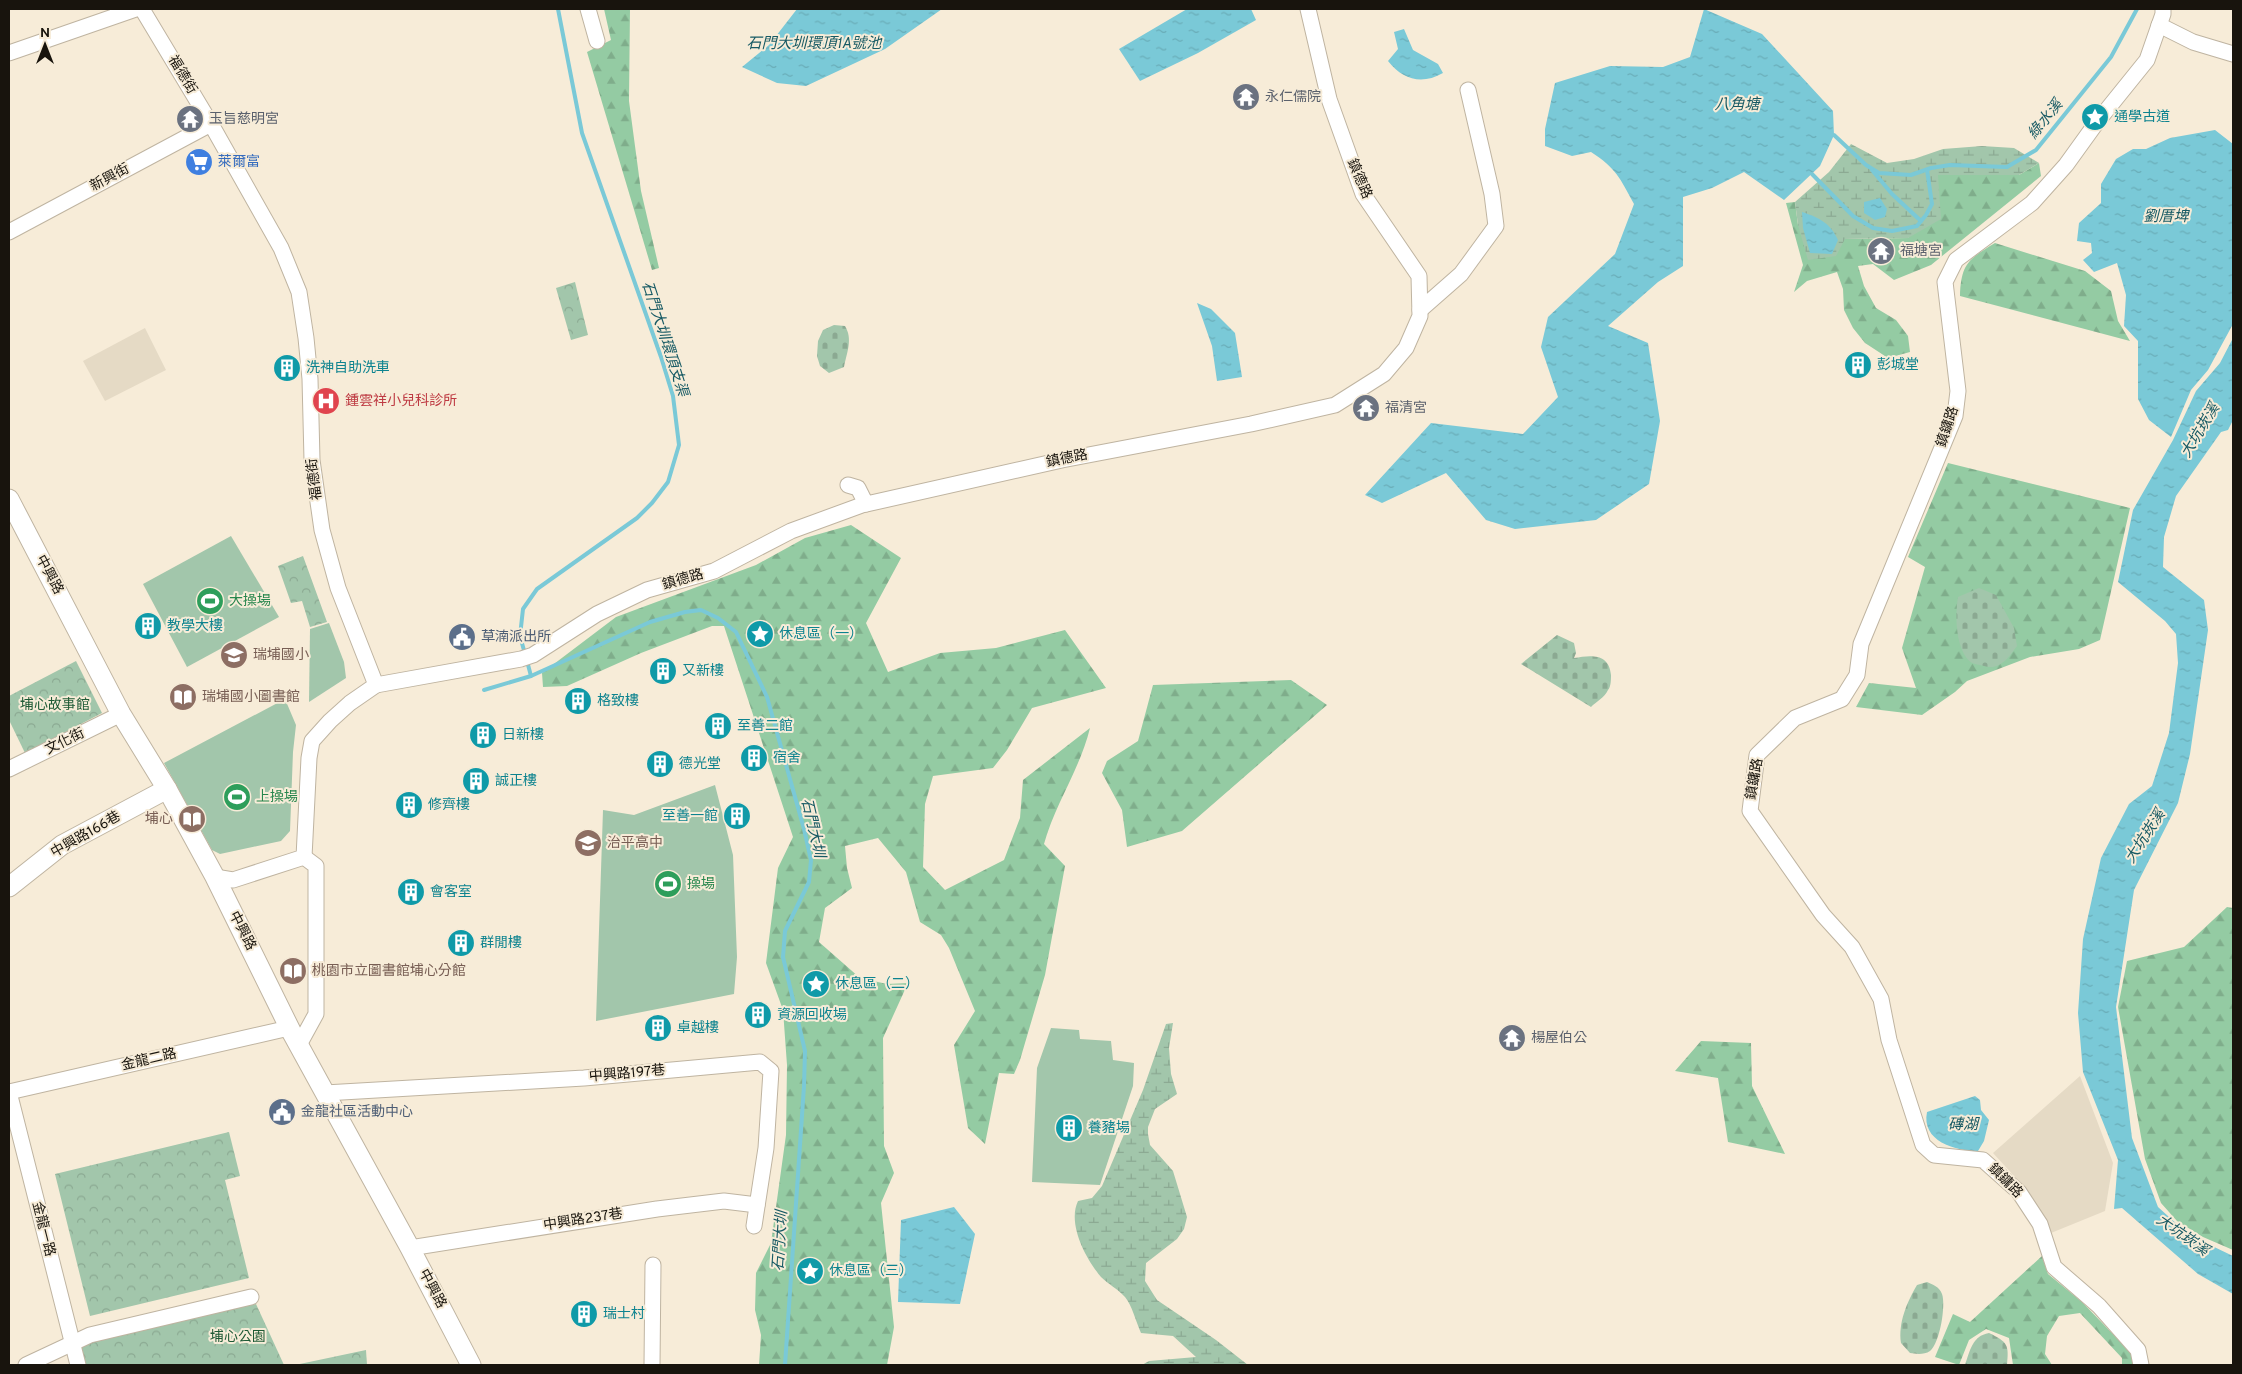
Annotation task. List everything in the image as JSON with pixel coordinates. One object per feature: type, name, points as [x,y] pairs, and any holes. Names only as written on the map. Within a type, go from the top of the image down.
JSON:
[{"type":"street","points":[[9,53],[136,9]]},
{"type":"street","name":"福德街","points":[[142,9],[211,124],[281,248],[299,292],[310,379],[312,460],[322,530],[338,588],[376,685]]},
{"type":"street","points":[[588,9],[597,41]]},
{"type":"street","name":"鎮德路","points":[[376,685],[527,657],[597,614],[647,590],[714,571],[791,531],[866,504],[1062,460],[1251,424],[1335,405],[1384,374],[1406,348],[1420,316],[1419,276],[1363,194],[1329,99],[1308,9]]},
{"type":"street","name":"鎮鏞路","points":[[2141,1365],[2138,1350],[2106,1314],[2054,1267],[2040,1224],[2019,1192],[1983,1160],[1934,1155],[1923,1145],[1889,1040],[1881,999],[1852,947],[1823,915],[1750,811],[1757,755],[1795,718],[1842,699],[1856,675],[1861,644],[1955,416],[1958,391],[1945,282],[1956,260],[2032,203],[2066,165],[2097,122],[2147,60],[2163,9]]},
{"type":"street","points":[[2159,25],[2193,42],[2233,54]]},
{"type":"street","points":[[1420,310],[1461,274],[1496,226],[1492,194],[1468,90]]},
{"type":"street","name":"新興街","points":[[9,232],[211,124]]},
{"type":"street","points":[[848,486],[858,488],[866,504]]},
{"type":"street","name":"中興路","points":[[9,499],[121,714],[167,790],[214,877],[289,1028],[472,1365]]},
{"type":"street","points":[[304,857],[309,758],[312,740],[343,709],[376,685]]},
{"type":"street","name":"文化街","points":[[9,769],[121,714]]},
{"type":"street","name":"中興路166巷","points":[[9,887],[62,845],[167,790]]},
{"type":"street","points":[[214,877],[233,880],[304,857]]},
{"type":"street","points":[[299,1045],[316,1014],[316,866],[304,857]]},
{"type":"street","name":"金龍二路","points":[[9,1092],[289,1028]]},
{"type":"street","name":"中興路197巷","points":[[325,1092],[584,1078],[760,1062],[770,1072],[766,1148],[754,1226]]},
{"type":"street","name":"金龍一路","points":[[9,1092],[78,1365]]},
{"type":"street","name":"中興路237巷","points":[[410,1248],[657,1209],[724,1201],[757,1205]]},
{"type":"street","points":[[652,1365],[653,1265]]},
{"type":"street","points":[[26,1365],[90,1335],[251,1297]]},
{"type":"shaded area","points":[[145,328],[166,370],[105,401],[83,361]]},
{"type":"shaded area","points":[[2080,1076],[2113,1163],[2105,1211],[2051,1233],[2026,1189],[1993,1153]]},
{"type":"green space","points":[[604,9],[630,9],[629,101],[641,191],[659,268],[652,270],[587,52],[611,40]]},
{"type":"green space","points":[[1851,144],[1887,163],[1914,159],[1943,149],[1982,146],[2014,148],[2039,163],[2019,175],[1938,175],[1941,219],[1908,238],[1845,239],[1836,256],[1808,260],[1798,225],[1795,202],[1829,172]]},
{"type":"green space","points":[[2039,163],[2041,176],[1931,265],[1894,280],[1873,264],[1858,266],[1864,286],[1876,308],[1896,320],[1908,336],[1910,352],[1888,358],[1865,343],[1853,328],[1844,310],[1843,289],[1837,272],[1807,281],[1794,292],[1803,265],[1786,203],[1795,202],[1798,225],[1845,239],[1908,238],[1938,175],[2019,175]]},
{"type":"green space","points":[[1995,243],[2085,271],[2111,291],[2118,321],[2130,341],[1960,296],[1962,276],[1968,263]]},
{"type":"green space","points":[[575,282],[588,335],[571,340],[556,288]]},
{"type":"green space","points":[[834,325],[845,326],[849,336],[849,346],[844,367],[829,373],[820,366],[817,356],[818,341],[823,330]]},
{"type":"green space","points":[[1948,463],[2130,508],[2100,640],[2079,649],[2030,657],[1967,681],[1955,692],[1922,715],[1856,707],[1869,683],[1916,688],[1902,648],[1925,567],[1908,557]]},
{"type":"green space","points":[[851,525],[901,558],[866,623],[888,672],[940,653],[996,648],[1065,630],[1106,688],[1032,708],[1007,750],[993,768],[933,776],[925,804],[923,867],[945,890],[1004,860],[1020,818],[1023,780],[1090,728],[1086,743],[1054,815],[1044,844],[1065,866],[1045,975],[1020,1060],[1014,1074],[999,1073],[985,1144],[968,1128],[954,1045],[975,1011],[949,948],[941,935],[920,922],[906,872],[878,838],[845,846],[847,868],[852,888],[825,908],[819,942],[860,978],[887,984],[908,983],[883,1038],[884,1146],[894,1173],[881,1203],[894,1327],[887,1365],[759,1365],[761,1335],[755,1310],[756,1273],[771,1243],[786,1135],[787,1065],[783,1010],[766,963],[778,868],[793,837],[724,626],[712,626],[641,653],[567,686],[543,687],[542,673],[616,617],[756,565],[805,538]]},
{"type":"green space","name":"大操場","points":[[231,536],[279,617],[187,667],[143,584]]},
{"type":"green space","points":[[303,556],[327,622],[310,627],[302,601],[291,603],[278,566]]},
{"type":"green space","points":[[1979,588],[1996,595],[2014,628],[2017,646],[2004,662],[1995,667],[1972,663],[1966,657],[1959,641],[1957,622],[1958,597]]},
{"type":"green space","points":[[329,623],[344,662],[346,678],[309,702],[310,629]]},
{"type":"green space","points":[[1557,635],[1574,643],[1576,653],[1574,658],[1598,657],[1603,659],[1610,668],[1611,679],[1609,689],[1591,707],[1521,664]]},
{"type":"green space","name":"埔心故事館","points":[[76,661],[102,713],[25,753],[9,720],[9,696]]},
{"type":"green space","points":[[1291,680],[1327,705],[1182,831],[1127,847],[1122,810],[1102,773],[1107,761],[1138,741],[1153,685]]},
{"type":"green space","name":"上操場","points":[[285,699],[296,725],[290,831],[281,841],[220,854],[212,850],[164,763]]},
{"type":"green space","name":"操場","points":[[715,785],[733,855],[737,957],[734,994],[596,1021],[603,810],[634,815]]},
{"type":"green space","points":[[2227,907],[2233,908],[2233,1250],[2203,1237],[2177,1221],[2161,1203],[2145,1159],[2118,1007],[2127,961],[2184,947]]},
{"type":"green space","points":[[1173,1023],[1169,1048],[1171,1074],[1177,1094],[1155,1109],[1148,1127],[1148,1134],[1150,1145],[1173,1171],[1187,1217],[1184,1229],[1177,1239],[1146,1263],[1145,1281],[1157,1300],[1216,1340],[1248,1365],[1142,1365],[1149,1361],[1196,1357],[1173,1336],[1141,1333],[1127,1300],[1095,1270],[1084,1251],[1076,1230],[1075,1210],[1078,1201],[1092,1198],[1102,1186],[1143,1090],[1166,1024]]},
{"type":"green space","name":"養豬場","points":[[1051,1028],[1079,1030],[1080,1039],[1111,1041],[1113,1060],[1134,1063],[1133,1086],[1100,1185],[1032,1182],[1037,1068]]},
{"type":"green space","points":[[1701,1041],[1751,1043],[1752,1086],[1785,1154],[1728,1142],[1718,1078],[1675,1071]]},
{"type":"green space","points":[[229,1132],[240,1176],[225,1180],[249,1278],[90,1316],[55,1174]]},
{"type":"green space","points":[[2042,1256],[2048,1274],[2082,1302],[2131,1353],[2134,1365],[2122,1365],[2122,1358],[2080,1313],[2059,1316],[2047,1336],[2045,1354],[2052,1365],[2013,1365],[2009,1338],[1986,1329],[1969,1340],[1959,1365],[1935,1357],[1953,1314],[1970,1322]]},
{"type":"green space","points":[[1927,1282],[1938,1287],[1942,1294],[1941,1324],[1937,1340],[1930,1351],[1923,1354],[1910,1353],[1901,1343],[1902,1320],[1917,1285]]},
{"type":"green space","name":"埔心公園","points":[[256,1304],[284,1365],[83,1365],[78,1342]]},
{"type":"green space","points":[[1989,1333],[2006,1345],[2008,1353],[2007,1365],[1965,1365],[1975,1341]]},
{"type":"green space","name":"埔心公園","points":[[366,1350],[367,1365],[295,1365]]},
{"type":"water","name":"石門大圳環頂1A號池","points":[[797,9],[942,9],[885,49],[806,86],[777,83],[742,67],[769,45]]},
{"type":"water","points":[[1187,9],[1251,9],[1256,20],[1198,53],[1140,81],[1119,49]]},
{"type":"water","name":"八角塘","points":[[1704,9],[1762,34],[1833,111],[1834,135],[1820,166],[1784,200],[1744,172],[1712,188],[1683,197],[1683,266],[1658,282],[1608,326],[1648,343],[1660,421],[1649,484],[1596,520],[1515,529],[1486,520],[1446,473],[1382,503],[1365,495],[1431,423],[1523,434],[1558,397],[1541,347],[1548,317],[1615,254],[1634,204],[1617,174],[1591,152],[1572,156],[1545,146],[1545,129],[1555,83],[1610,66],[1663,67],[1690,57]]},
{"type":"water","points":[[1404,29],[1413,50],[1438,64],[1443,73],[1428,79],[1413,79],[1400,73],[1388,61],[1398,49],[1394,32]]},
{"type":"water","name":"劉厝埤","points":[[2215,130],[2233,144],[2233,324],[2208,370],[2191,390],[2171,437],[2149,420],[2138,399],[2138,341],[2124,326],[2126,295],[2117,263],[2094,272],[2083,260],[2092,253],[2091,243],[2077,241],[2079,223],[2101,203],[2101,184],[2116,159],[2133,149],[2146,149],[2170,138]]},
{"type":"water","points":[[1880,198],[1887,209],[1885,217],[1875,220],[1864,213],[1864,202]]},
{"type":"water","points":[[1802,212],[1819,219],[1832,229],[1838,240],[1832,254],[1810,253],[1803,228]]},
{"type":"water","points":[[1197,303],[1211,309],[1235,333],[1242,377],[1217,381],[1212,346]]},
{"type":"water","name":"大坑崁溪","points":[[2233,338],[2233,420],[2228,430],[2221,432],[2176,496],[2164,537],[2163,567],[2204,600],[2208,630],[2190,754],[2178,803],[2134,890],[2116,1007],[2132,1138],[2158,1207],[2189,1235],[2233,1256],[2233,1294],[2198,1274],[2122,1208],[2114,1209],[2118,1160],[2083,1072],[2078,1013],[2083,939],[2101,858],[2129,804],[2152,786],[2169,733],[2178,663],[2176,634],[2165,621],[2118,582],[2133,510],[2173,440],[2196,391],[2220,363]]},
{"type":"water","name":"磚湖","points":[[1975,1096],[1980,1100],[1981,1110],[1989,1120],[1984,1141],[1978,1151],[1959,1149],[1934,1137],[1929,1130],[1927,1112]]},
{"type":"water","points":[[954,1207],[975,1234],[960,1304],[898,1302],[901,1220]]},
{"type":"waterway","name":"石門大圳環頂支渠","points":[[525,654],[520,636],[523,609],[537,589],[637,518],[652,503],[668,482],[679,445],[673,396],[661,357],[582,133],[558,9]]},
{"type":"waterway","name":"綠水溪","points":[[1834,135],[1866,165],[1879,173],[1911,175],[1931,168],[1950,165],[2007,167],[2036,150],[2111,57],[2137,9]]},
{"type":"waterway","name":"綠水溪","points":[[1872,170],[1892,194],[1921,221]]},
{"type":"waterway","name":"綠水溪","points":[[1812,174],[1853,216],[1873,228],[1892,231],[1917,226],[1926,215],[1932,204],[1927,170]]},
{"type":"waterway","name":"石門大圳","points":[[484,690],[531,676],[650,622],[685,612],[701,610],[718,618],[736,632],[767,697],[811,860],[809,882],[785,931],[783,957],[805,1051],[785,1365]]},
{"type":"waterway","name":"石門大圳環頂支渠","points":[[527,661],[531,676]]},
{"type":"place","name":"永仁儒院","points":[[1246,97]]},
{"type":"place","name":"通學古道","points":[[2095,117]]},
{"type":"place","name":"玉旨慈明宮","points":[[190,119]]},
{"type":"place","name":"萊爾富","points":[[199,162]]},
{"type":"place","name":"福塘宮","points":[[1881,251]]},
{"type":"place","name":"彭城堂","points":[[1858,365]]},
{"type":"place","name":"洗神自助洗車","points":[[287,368]]},
{"type":"place","name":"鍾雲祥小兒科診所","points":[[326,401]]},
{"type":"place","name":"福清宮","points":[[1366,408]]},
{"type":"place","name":"大操場","points":[[210,601]]},
{"type":"place","name":"教學大樓","points":[[148,626]]},
{"type":"place","name":"休息區（一）","points":[[760,634]]},
{"type":"place","name":"草湳派出所","points":[[462,637]]},
{"type":"place","name":"瑞埔國小","points":[[234,655]]},
{"type":"place","name":"又新樓","points":[[663,671]]},
{"type":"place","name":"瑞埔國小圖書館","points":[[183,697]]},
{"type":"place","name":"格致樓","points":[[578,701]]},
{"type":"place","name":"至善二館","points":[[718,726]]},
{"type":"place","name":"日新樓","points":[[483,735]]},
{"type":"place","name":"宿舍","points":[[754,758]]},
{"type":"place","name":"德光堂","points":[[660,764]]},
{"type":"place","name":"誠正樓","points":[[476,781]]},
{"type":"place","name":"上操場","points":[[237,797]]},
{"type":"place","name":"修齊樓","points":[[409,805]]},
{"type":"place","name":"至善一館","points":[[737,816]]},
{"type":"place","name":"埔心","points":[[192,819]]},
{"type":"place","name":"治平高中","points":[[588,843]]},
{"type":"place","name":"操場","points":[[668,884]]},
{"type":"place","name":"會客室","points":[[411,892]]},
{"type":"place","name":"群閒樓","points":[[461,943]]},
{"type":"place","name":"桃園市立圖書館埔心分館","points":[[293,971]]},
{"type":"place","name":"休息區（二）","points":[[816,984]]},
{"type":"place","name":"資源回收場","points":[[758,1015]]},
{"type":"place","name":"卓越樓","points":[[658,1028]]},
{"type":"place","name":"楊屋伯公","points":[[1512,1038]]},
{"type":"place","name":"金龍社區活動中心","points":[[282,1112]]},
{"type":"place","name":"養豬場","points":[[1069,1128]]},
{"type":"place","name":"休息區（三）","points":[[810,1271]]},
{"type":"place","name":"瑞士村","points":[[584,1314]]}]
